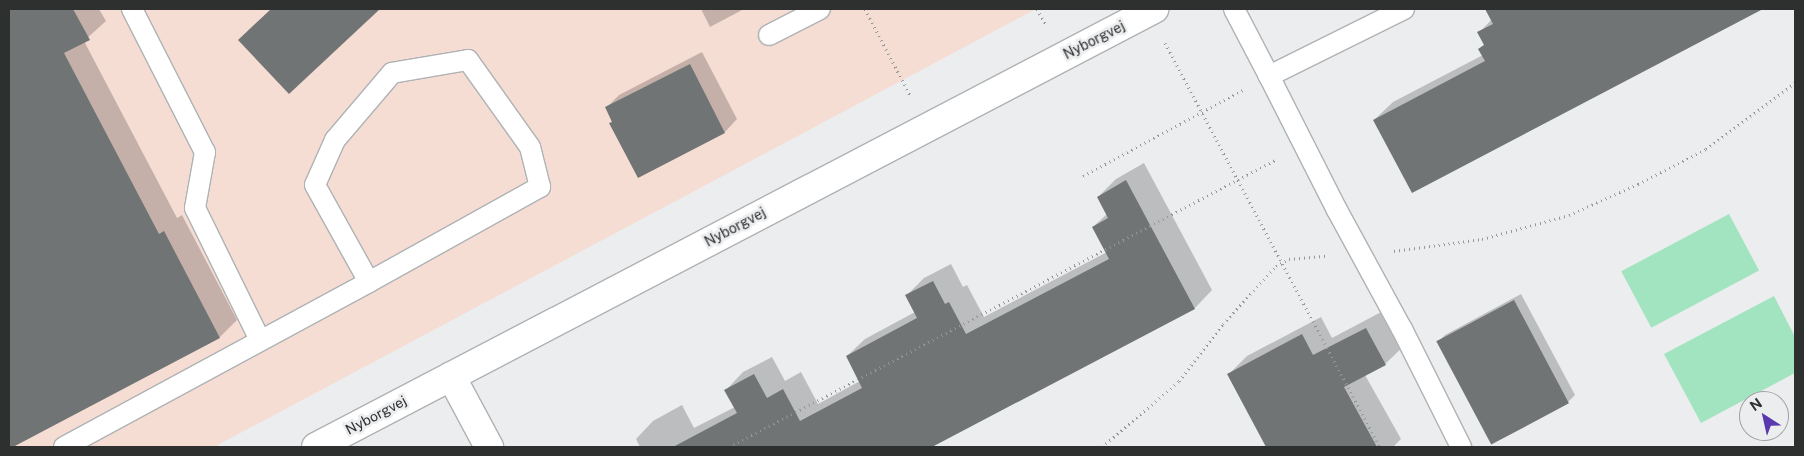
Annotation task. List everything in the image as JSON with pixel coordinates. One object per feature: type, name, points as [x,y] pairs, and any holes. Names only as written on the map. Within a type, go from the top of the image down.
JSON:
[{"type":"street","name":"Nyborgvej","points":[[316,447],[1151,10]]},
{"type":"street","points":[[451,376],[489,447]]},
{"type":"lane","points":[[132,9],[205,152],[195,208],[260,340]]},
{"type":"lane","points":[[768,35],[820,9]]},
{"type":"lane","points":[[1234,9],[1402,329],[1461,447]]},
{"type":"lane","points":[[1269,76],[1404,9]]},
{"type":"lane","points":[[64,447],[369,282],[540,187],[530,147],[468,60],[392,73],[336,140],[314,185],[369,282]]},
{"type":"path","points":[[865,9],[927,127]]},
{"type":"path","points":[[1151,10],[1202,112],[1380,447]]},
{"type":"path","points":[[1083,176],[1269,76]]},
{"type":"path","points":[[1102,447],[1178,381],[1223,324],[1276,266],[1283,262],[1289,259],[1361,252],[1400,251],[1482,240],[1569,215],[1638,184],[1706,149],[1795,83]]},
{"type":"path","points":[[729,447],[1304,145]]},
{"type":"shaded area","points":[[9,9],[1036,9],[214,447],[9,447]]},
{"type":"green space","points":[[1729,214],[1759,271],[1651,328],[1621,271]]},
{"type":"green space","points":[[1774,296],[1795,337],[1795,373],[1761,391],[1739,391],[1739,403],[1701,423],[1664,354]]},
{"type":"building","points":[[9,9],[73,9],[90,40],[64,53],[159,234],[164,231],[220,338],[13,447],[9,447]]},
{"type":"building","points":[[271,9],[380,9],[289,94],[238,40]]},
{"type":"building","points":[[1485,9],[1763,9],[1412,193],[1373,120],[1485,61],[1478,49],[1484,45],[1477,32],[1493,24]]},
{"type":"building","points":[[690,64],[725,133],[638,178],[609,123],[612,122],[605,107]]},
{"type":"building","points":[[1126,180],[1195,309],[932,447],[673,447],[737,413],[724,390],[754,374],[767,398],[783,389],[800,421],[862,388],[846,356],[917,318],[905,295],[933,281],[945,304],[949,302],[966,334],[1109,259],[1092,227],[1108,218],[1097,197]]},
{"type":"building","points":[[1514,300],[1569,403],[1491,445],[1436,341]]},
{"type":"building","points":[[1366,328],[1386,365],[1344,387],[1377,447],[1266,447],[1227,374],[1302,334],[1313,355]]}]
